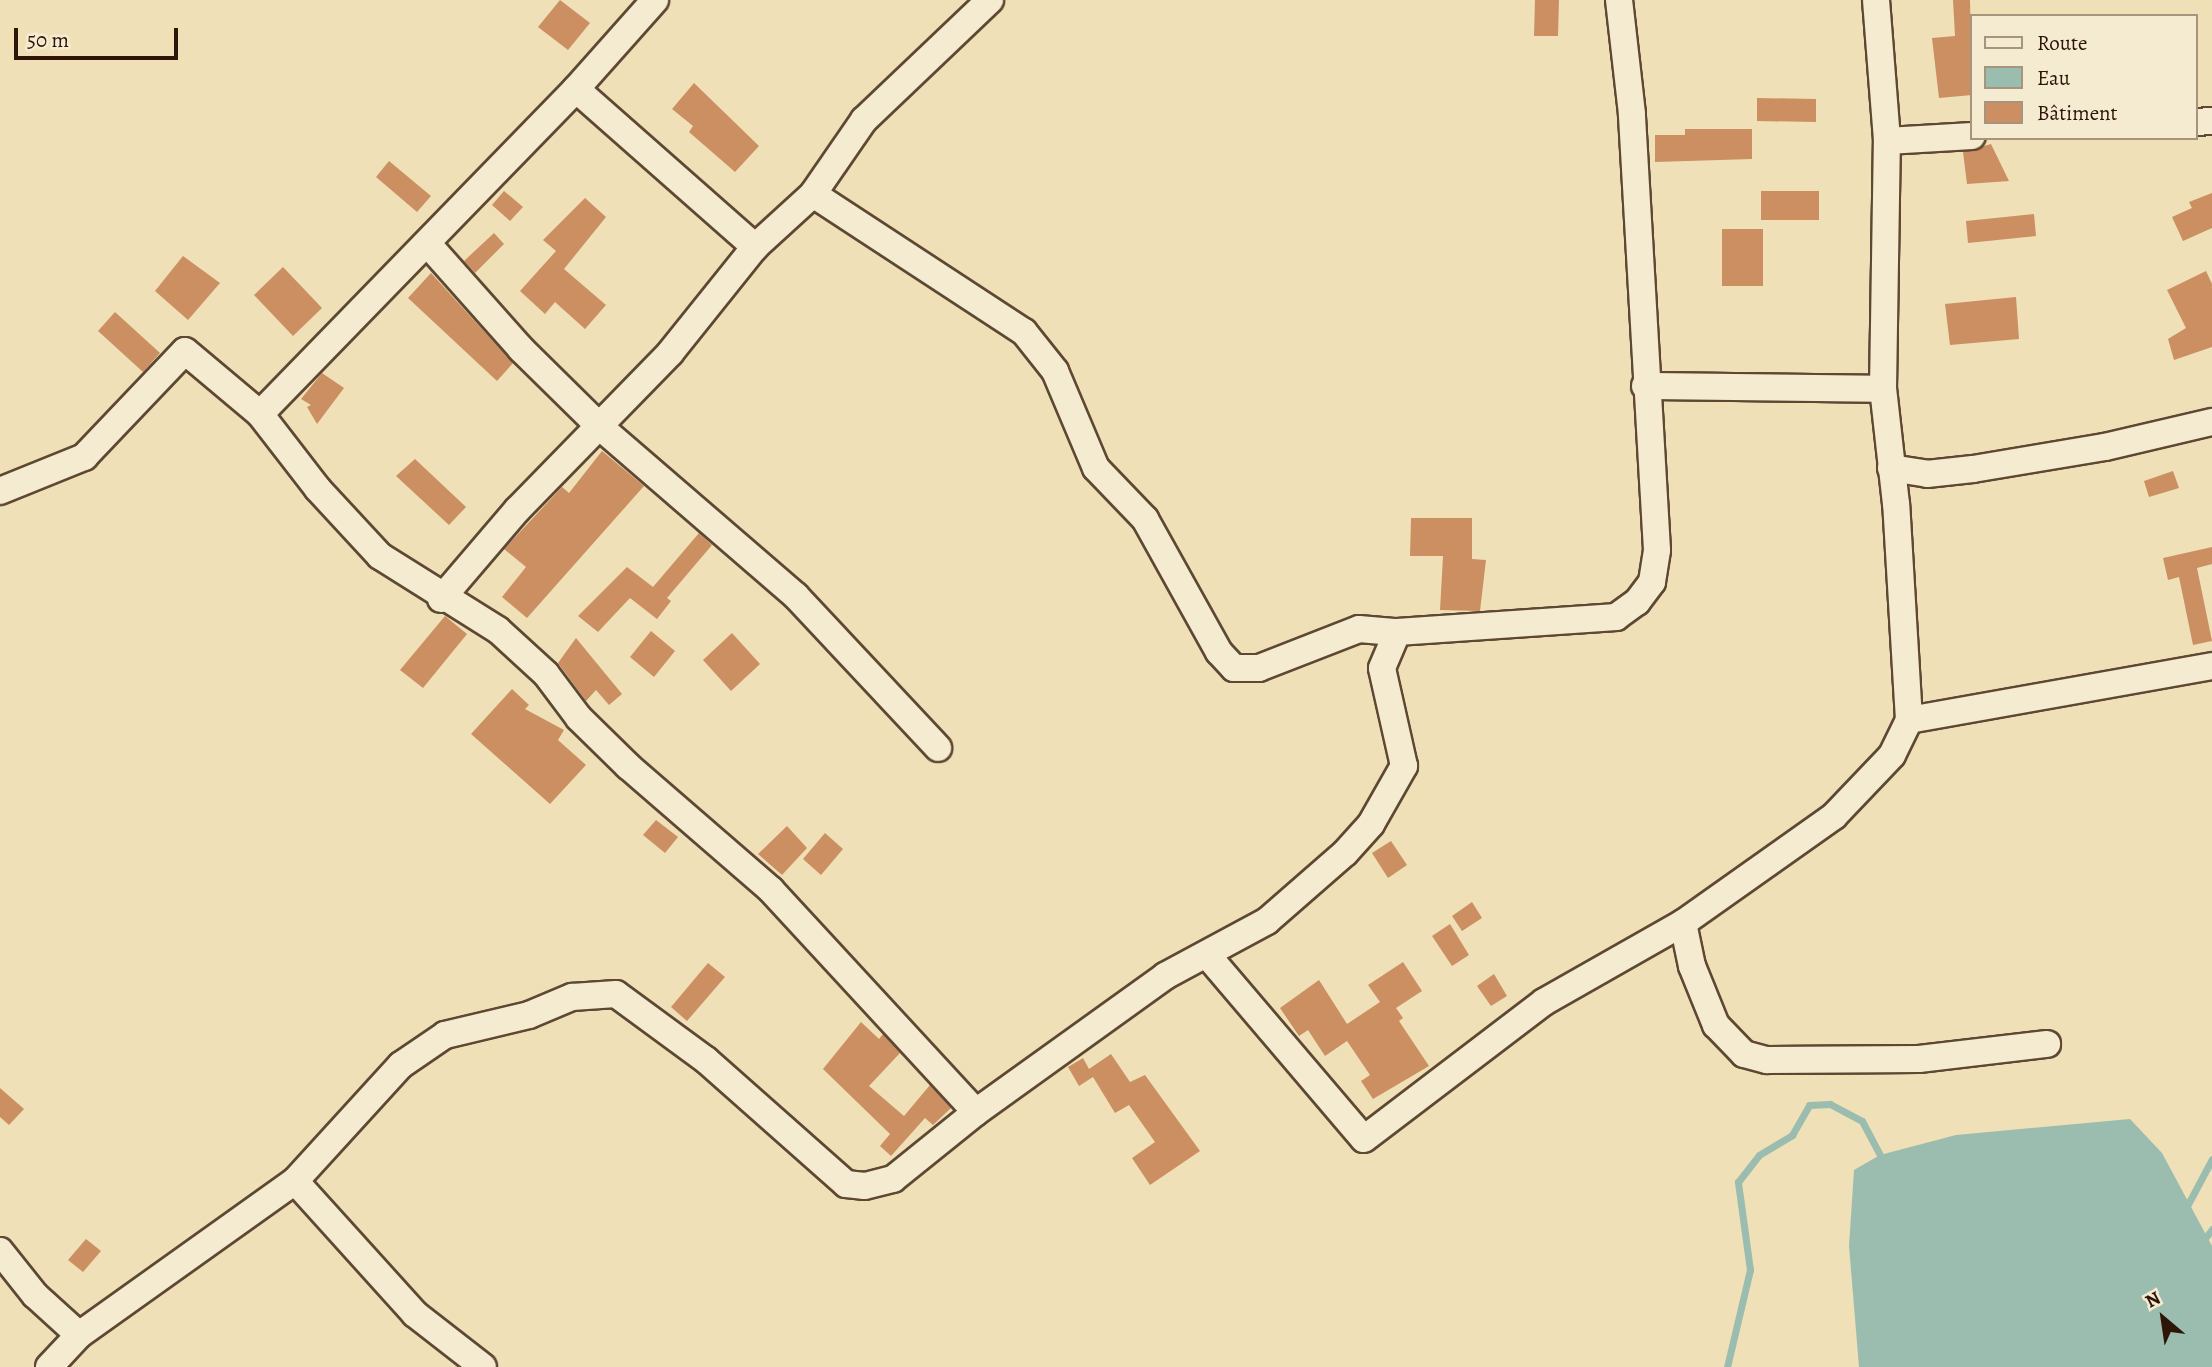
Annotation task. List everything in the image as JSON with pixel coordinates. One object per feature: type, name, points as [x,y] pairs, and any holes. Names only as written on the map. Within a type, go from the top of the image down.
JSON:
[{"type":"street","points":[[260,414],[576,89],[655,0]]},
{"type":"street","points":[[442,598],[518,509],[670,354],[755,247],[813,194],[864,120],[990,0]]},
{"type":"street","points":[[813,194],[1024,332],[1055,371],[1096,468],[1145,519],[1219,652],[1234,668],[1259,668],[1359,629],[1397,632],[1616,617],[1637,602],[1651,582],[1657,550],[1645,386],[1632,114],[1619,0]]},
{"type":"street","points":[[1208,956],[1364,1139],[1544,1002],[1682,923],[1834,816],[1892,755],[1909,720],[1883,389],[1886,141],[1876,0]]},
{"type":"street","points":[[576,89],[755,247]]},
{"type":"street","points":[[1886,141],[1970,136]]},
{"type":"street","points":[[427,243],[521,349],[599,426],[796,596],[938,748]]},
{"type":"street","points":[[0,491],[84,457],[185,351],[260,414],[318,489],[380,556],[442,598],[498,630],[546,674],[579,718],[628,766],[771,890],[976,1112]]},
{"type":"street","points":[[1645,386],[1883,389]]},
{"type":"street","points":[[1891,468],[1927,474],[1973,469],[2105,447],[2212,422]]},
{"type":"street","points":[[49,1367],[79,1335],[295,1181],[401,1065],[445,1035],[529,1015],[572,997],[616,994],[706,1060],[846,1184],[865,1186],[893,1179],[976,1112],[1165,976],[1208,956],[1267,921],[1345,853],[1371,824],[1404,766],[1382,668],[1397,632]]},
{"type":"street","points":[[1909,720],[2212,666]]},
{"type":"street","points":[[1682,923],[1692,966],[1716,1025],[1744,1054],[1767,1060],[1919,1059],[2047,1044]]},
{"type":"street","points":[[295,1181],[415,1314],[483,1367]]},
{"type":"street","points":[[0,1251],[35,1295],[79,1335]]},
{"type":"water","points":[[2130,1119],[2162,1153],[2212,1246],[2212,1367],[1859,1367],[1849,1246],[1854,1170],[1880,1155],[1956,1135]]},
{"type":"building","points":[[560,0],[590,23],[568,50],[538,27]]},
{"type":"building","points":[[1535,0],[1559,0],[1558,36],[1534,36]]},
{"type":"building","points":[[1953,0],[1970,0],[1970,95],[1939,98],[1932,38],[1955,36]]},
{"type":"building","points":[[694,83],[759,146],[735,172],[689,132],[693,126],[672,109]]},
{"type":"building","points":[[1757,98],[1816,99],[1816,122],[1757,121]]},
{"type":"building","points":[[1685,129],[1752,129],[1752,159],[1655,162],[1655,135],[1685,135]]},
{"type":"building","points":[[1991,144],[2009,181],[1967,184],[1963,152]]},
{"type":"building","points":[[389,161],[431,196],[417,212],[376,177]]},
{"type":"building","points":[[504,191],[523,207],[510,221],[492,205]]},
{"type":"building","points":[[1761,191],[1819,191],[1819,220],[1761,220]]},
{"type":"building","points":[[2212,193],[2212,228],[2183,241],[2172,217],[2192,208],[2189,202]]},
{"type":"building","points":[[585,198],[606,217],[564,269],[606,305],[585,329],[555,302],[545,314],[520,291],[556,251],[543,240]]},
{"type":"building","points":[[2034,214],[2036,236],[1968,243],[1966,221]]},
{"type":"building","points":[[1722,229],[1763,229],[1763,286],[1722,286]]},
{"type":"building","points":[[494,233],[504,244],[475,273],[464,261]]},
{"type":"building","points":[[183,256],[220,283],[188,320],[155,291]]},
{"type":"building","points":[[283,267],[322,308],[293,336],[254,295]]},
{"type":"building","points":[[2206,271],[2212,284],[2212,347],[2174,360],[2168,339],[2186,328],[2167,290]]},
{"type":"building","points":[[431,273],[513,363],[497,381],[408,298]]},
{"type":"building","points":[[2016,297],[2019,339],[1950,345],[1945,304]]},
{"type":"building","points":[[115,312],[160,353],[143,372],[98,331]]},
{"type":"building","points":[[322,373],[344,388],[317,424],[307,407],[311,405],[301,399]]},
{"type":"building","points":[[602,451],[644,486],[527,618],[502,597],[526,567],[504,549],[562,487],[569,493]]},
{"type":"building","points":[[415,459],[466,507],[449,525],[396,476]]},
{"type":"building","points":[[2173,471],[2179,488],[2149,497],[2144,481]]},
{"type":"building","points":[[1411,518],[1472,518],[1472,559],[1486,560],[1480,611],[1440,610],[1443,556],[1410,556]]},
{"type":"building","points":[[699,533],[712,545],[667,598],[671,601],[657,619],[630,598],[598,632],[578,616],[627,567],[653,587]]},
{"type":"building","points":[[2212,547],[2212,564],[2197,568],[2212,641],[2193,645],[2179,577],[2168,580],[2163,558]]},
{"type":"building","points":[[445,616],[467,634],[423,688],[400,670]]},
{"type":"building","points":[[651,631],[675,651],[654,677],[630,657]]},
{"type":"building","points":[[732,633],[760,664],[731,691],[703,660]]},
{"type":"building","points":[[576,638],[622,694],[609,705],[596,690],[586,701],[558,663]]},
{"type":"building","points":[[512,689],[529,705],[525,709],[564,730],[558,740],[586,765],[550,804],[471,734]]},
{"type":"building","points":[[656,820],[678,837],[665,853],[643,835]]},
{"type":"building","points":[[787,826],[807,848],[782,875],[758,854]]},
{"type":"building","points":[[825,833],[843,849],[821,875],[803,859]]},
{"type":"building","points":[[1391,841],[1407,865],[1388,878],[1372,853]]},
{"type":"building","points":[[1472,902],[1482,918],[1462,931],[1452,916]]},
{"type":"building","points":[[1450,924],[1469,955],[1452,966],[1432,936]]},
{"type":"building","points":[[1403,962],[1422,991],[1396,1008],[1403,1018],[1399,1021],[1429,1066],[1373,1099],[1361,1081],[1370,1075],[1347,1041],[1325,1056],[1308,1030],[1299,1036],[1280,1008],[1319,980],[1347,1024],[1380,1002],[1368,985]]},
{"type":"building","points":[[708,963],[725,977],[687,1021],[671,1007]]},
{"type":"building","points":[[1494,974],[1507,996],[1491,1006],[1477,986]]},
{"type":"building","points":[[861,1022],[879,1039],[883,1034],[900,1053],[869,1086],[904,1116],[930,1085],[951,1108],[933,1125],[925,1118],[891,1156],[880,1146],[890,1134],[823,1069]]},
{"type":"building","points":[[1111,1054],[1130,1082],[1145,1075],[1200,1151],[1150,1185],[1132,1158],[1155,1142],[1129,1105],[1115,1113],[1093,1077],[1079,1086],[1068,1067],[1083,1058],[1089,1069]]},
{"type":"building","points":[[0,1088],[24,1109],[9,1125],[0,1117]]},
{"type":"building","points":[[86,1239],[101,1251],[83,1272],[68,1260]]},
{"type":"waterway","points":[[1727,1367],[1750,1270],[1738,1182],[1759,1155],[1792,1135],[1809,1105],[1830,1104],[1862,1121],[1880,1155]]},
{"type":"waterway","points":[[2187,1206],[2212,1159]]},
{"type":"waterway","points":[[2206,1237],[2212,1229]]}]
